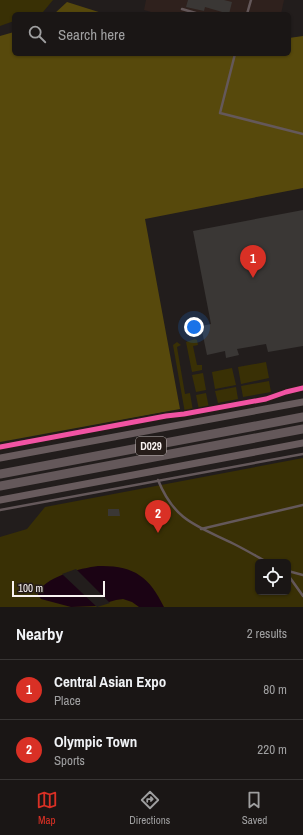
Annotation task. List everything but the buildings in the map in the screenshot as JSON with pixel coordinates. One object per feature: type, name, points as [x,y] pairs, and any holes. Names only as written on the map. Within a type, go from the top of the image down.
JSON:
[{"type":"highway","name":"D029","points":[[0,474],[303,417]]},
{"type":"highway","name":"D029","points":[[0,486],[303,429]]},
{"type":"main road","points":[[0,458],[303,402]]},
{"type":"main road","points":[[0,500],[303,443]]},
{"type":"lane","points":[[248,12],[251,0]]},
{"type":"lane","points":[[182,9],[192,12]]},
{"type":"lane","points":[[235,56],[220,113],[303,134]]},
{"type":"lane","points":[[0,510],[303,454]]},
{"type":"lane","points":[[158,480],[167,499],[187,520],[200,529],[234,544],[262,559]]},
{"type":"lane","points":[[200,529],[303,504]]},
{"type":"lane","points":[[291,572],[303,575]]},
{"type":"lane","points":[[291,579],[303,596]]},
{"type":"path","points":[[0,447],[266,399],[303,388]]},
{"type":"shaded area","points":[[0,0],[53,0],[43,12],[12,12],[12,22],[0,26]]},
{"type":"shaded area","points":[[146,0],[284,0],[281,12],[151,12],[144,10]]},
{"type":"shaded area","points":[[67,2],[99,12],[56,12]]},
{"type":"shaded area","points":[[12,33],[12,56],[291,56],[291,38],[303,36],[303,188],[145,219],[180,409],[0,442],[0,36]]},
{"type":"shaded area","points":[[195,339],[197,340],[198,345],[193,346],[197,365],[202,365],[202,370],[192,372],[186,342]]},
{"type":"shaded area","points":[[177,342],[181,345],[177,347],[185,394],[190,393],[193,411],[185,413],[173,345]]},
{"type":"shaded area","points":[[266,362],[269,378],[241,384],[238,367]]},
{"type":"shaded area","points":[[232,368],[236,385],[215,389],[212,372]]},
{"type":"shaded area","points":[[203,373],[206,390],[196,392],[192,375]]},
{"type":"shaded area","points":[[269,381],[271,392],[243,397],[241,386]]},
{"type":"shaded area","points":[[236,387],[238,399],[218,403],[215,391]]},
{"type":"shaded area","points":[[206,393],[209,408],[199,410],[196,395]]},
{"type":"shaded area","points":[[303,458],[303,607],[0,607],[0,537],[27,529],[45,507]]},
{"type":"shaded area","points":[[98,566],[121,568],[138,574],[152,587],[164,607],[139,607],[132,602],[123,599],[95,606],[71,607],[41,599],[38,595],[46,583],[54,578],[73,571]]},
{"type":"pier","points":[[76,569],[110,603],[97,607],[62,574]]},
{"type":"cycle path","points":[[0,447],[266,399],[303,388]]},
{"type":"place","name":"Central Asian Expo","points":[[253,278]]},
{"type":"place","name":"Olympic Town","points":[[158,533]]}]
